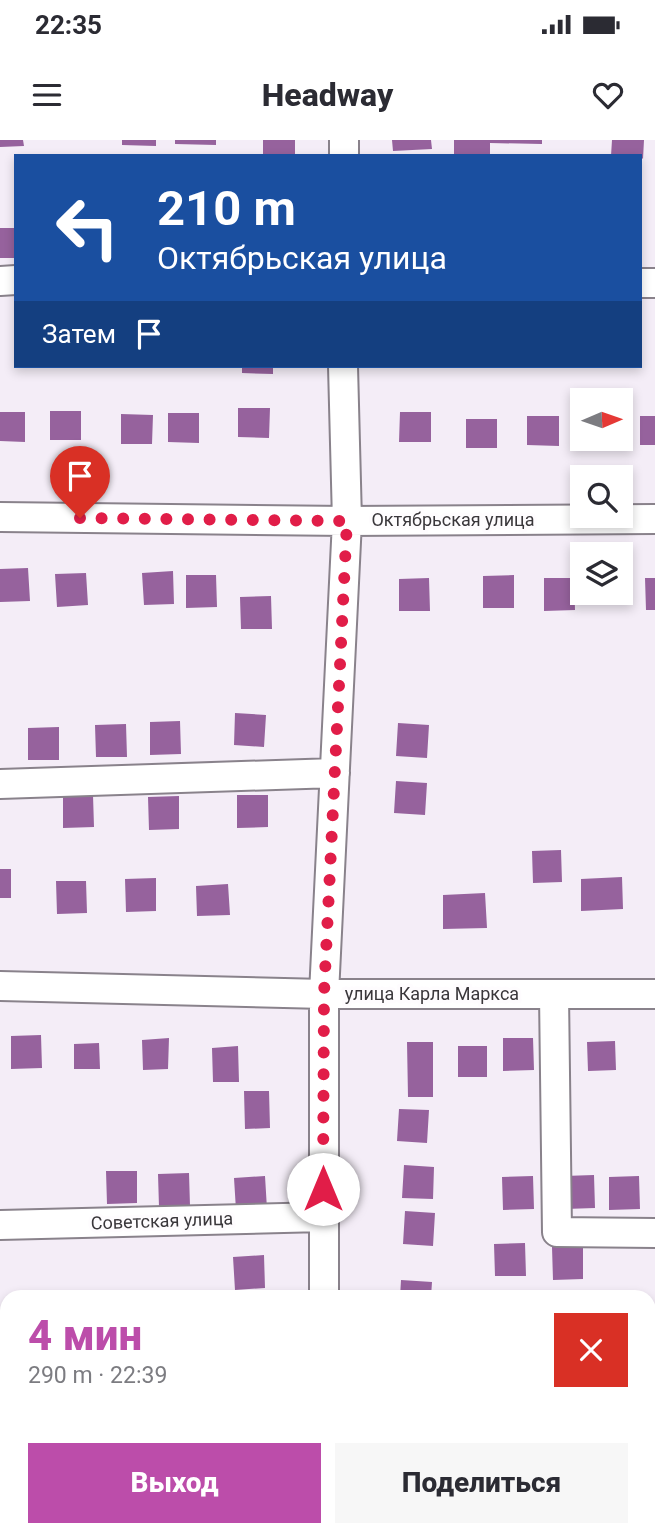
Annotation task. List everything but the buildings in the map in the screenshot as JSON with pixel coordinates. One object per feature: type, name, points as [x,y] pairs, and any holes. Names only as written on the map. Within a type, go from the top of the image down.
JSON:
[{"type":"street","points":[[324,1290],[324,994],[347,521],[343,368]]},
{"type":"street","name":"Октябрьская улица","points":[[0,517],[347,521],[655,519]]},
{"type":"street","points":[[0,783],[335,773]]},
{"type":"street","name":"улица Карла Маркса","points":[[0,986],[324,994],[655,994]]},
{"type":"street","points":[[554,994],[557,1232],[655,1233]]},
{"type":"street","name":"Советская улица","points":[[0,1225],[323,1217]]},
{"type":"route","points":[[80,518],[347,521],[324,994],[323,1189]]}]
